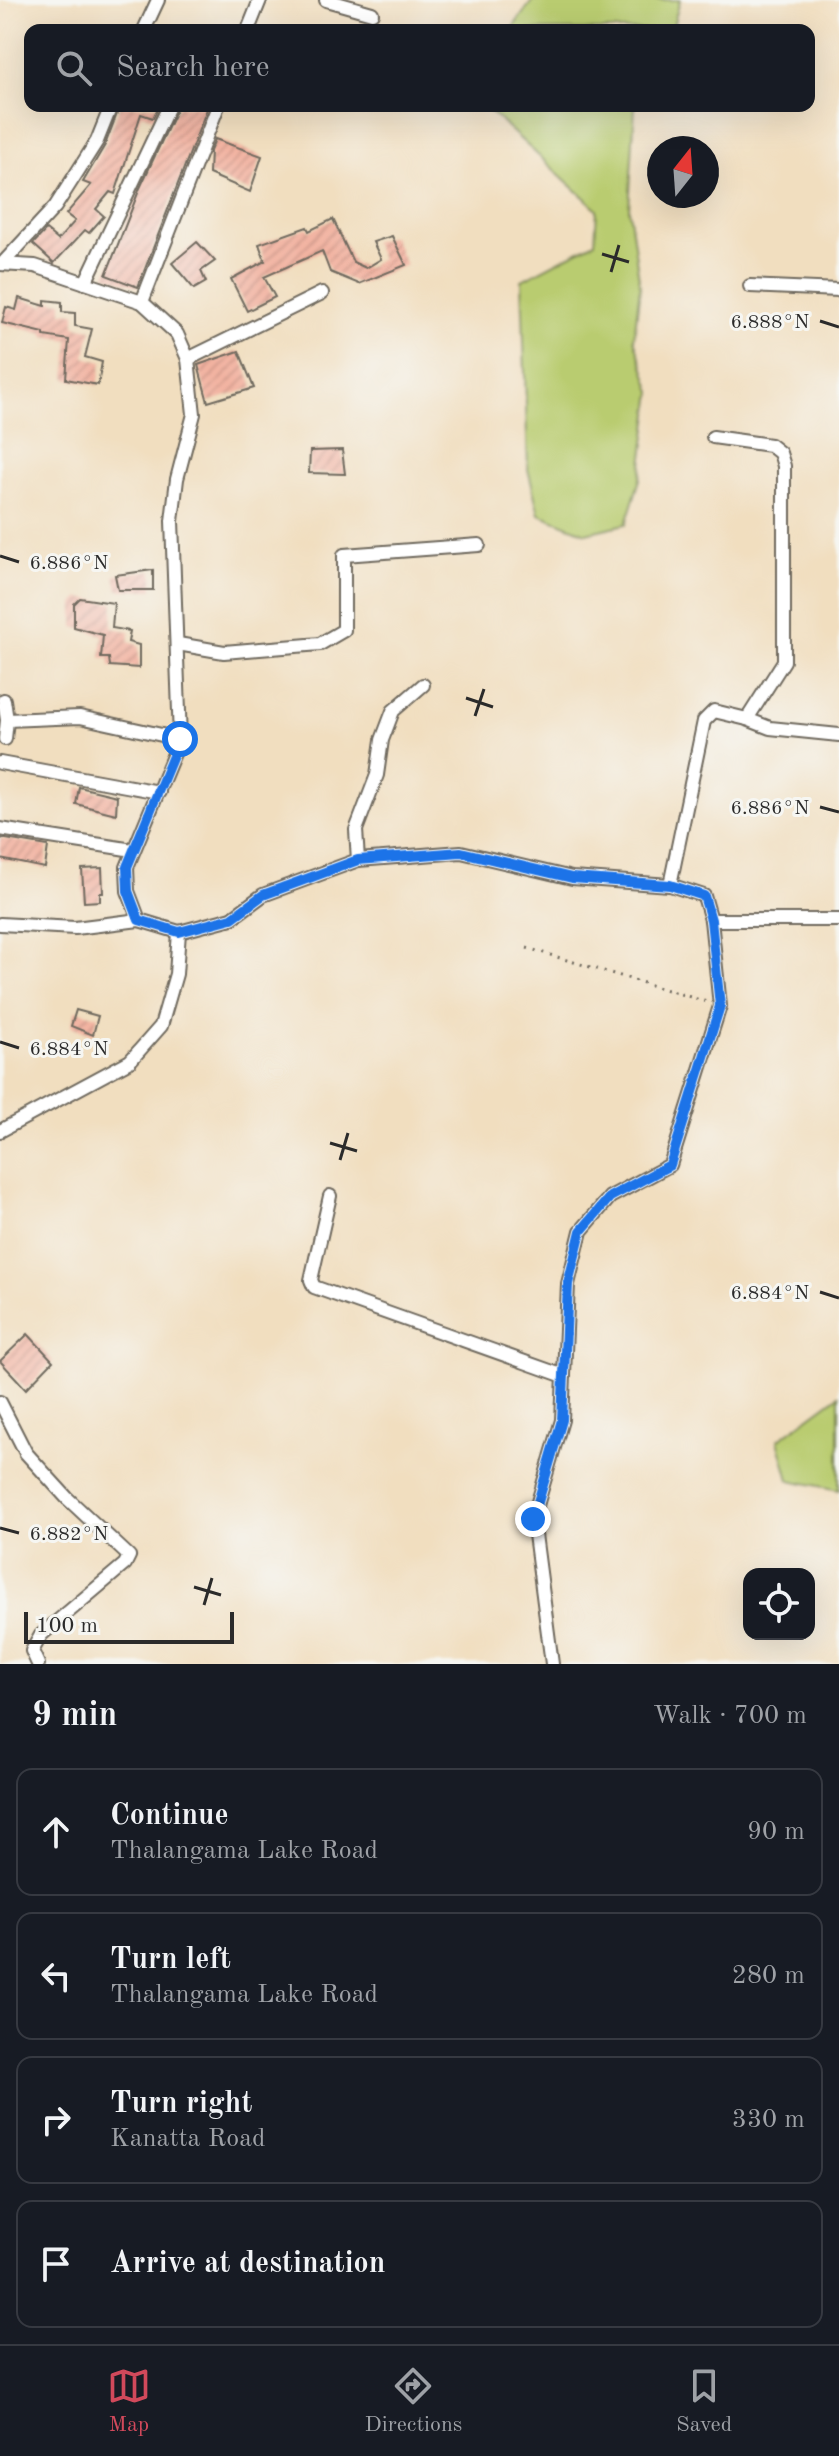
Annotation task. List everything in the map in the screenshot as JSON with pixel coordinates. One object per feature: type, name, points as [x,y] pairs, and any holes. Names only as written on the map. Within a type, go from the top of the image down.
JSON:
[{"type":"street","points":[[147,24],[158,0]]},
{"type":"street","points":[[250,24],[260,0]]},
{"type":"street","points":[[326,0],[372,13]]},
{"type":"street","points":[[1,264],[55,207],[97,141],[109,112]]},
{"type":"street","points":[[85,283],[166,112]]},
{"type":"street","points":[[142,302],[216,112]]},
{"type":"street","points":[[1,264],[35,266],[142,302],[177,334],[188,359],[194,414],[177,479],[172,521],[180,739],[127,867],[128,891],[139,920]]},
{"type":"street","points":[[750,286],[839,290]]},
{"type":"street","points":[[188,359],[322,293]]},
{"type":"street","points":[[713,437],[770,445],[780,453],[784,466],[784,661],[747,719]]},
{"type":"street","points":[[178,644],[224,652],[320,644],[344,630],[344,555],[479,545]]},
{"type":"street","points":[[358,860],[356,830],[377,775],[382,740],[393,711],[423,685]]},
{"type":"street","points":[[4,700],[7,720],[5,739]]},
{"type":"street","points":[[670,885],[704,721],[714,711],[770,728],[839,735]]},
{"type":"street","points":[[7,720],[80,717],[180,739]]},
{"type":"street","points":[[0,763],[159,792]]},
{"type":"street","points":[[0,829],[133,850]]},
{"type":"street","points":[[0,924],[75,928],[139,920],[179,932],[232,918],[263,895],[358,860],[461,852],[572,878],[670,885],[704,896],[711,920],[720,1006],[670,1165],[610,1197],[581,1231],[568,1284],[562,1420],[533,1519],[552,1664]]},
{"type":"street","points":[[711,920],[839,920]]},
{"type":"street","points":[[0,1131],[130,1061],[151,1038],[161,1026],[176,974],[179,932]]},
{"type":"street","points":[[330,1196],[311,1280],[314,1287],[564,1376]]},
{"type":"street","points":[[0,1402],[26,1453],[67,1498],[129,1556],[125,1564],[41,1635],[32,1651],[38,1664]]},
{"type":"path","points":[[527,948],[720,1006]]},
{"type":"green space","points":[[533,0],[680,0],[674,24],[515,24]]},
{"type":"green space","points":[[491,112],[635,112],[629,210],[640,286],[634,339],[652,392],[640,479],[626,524],[586,533],[539,514],[528,469],[522,280],[595,242],[597,209]]},
{"type":"green space","points":[[839,1395],[839,1490],[789,1480],[778,1440]]},
{"type":"building","points":[[118,112],[156,112],[153,118],[141,114],[115,194],[110,192],[96,209],[104,216],[89,233],[85,230],[54,263],[33,244],[46,230],[58,240],[75,221],[66,214],[91,185],[83,182],[105,145]]},
{"type":"building","points":[[175,112],[206,112],[138,287],[106,275],[140,188]]},
{"type":"building","points":[[215,139],[262,156],[250,192],[209,174],[210,151]]},
{"type":"building","points":[[333,219],[353,262],[366,268],[381,259],[373,242],[392,236],[406,265],[359,284],[330,272],[322,251],[264,277],[275,297],[247,311],[231,279],[265,261],[259,244],[307,227],[309,231]]},
{"type":"building","points":[[197,242],[215,261],[201,271],[206,282],[194,289],[172,263]]},
{"type":"building","points":[[19,298],[45,306],[45,300],[62,302],[62,312],[75,313],[75,326],[92,329],[85,357],[102,362],[98,385],[66,379],[69,340],[2,323],[6,307],[16,310]]},
{"type":"building","points":[[239,351],[254,388],[208,402],[198,365]]},
{"type":"building","points":[[342,450],[345,474],[309,473],[310,451]]},
{"type":"building","points":[[153,570],[153,590],[118,590],[115,575]]},
{"type":"building","points":[[80,598],[114,603],[112,628],[130,631],[128,642],[139,645],[139,668],[110,666],[109,658],[101,658],[103,635],[74,627],[74,604]]},
{"type":"building","points":[[79,787],[117,796],[116,814],[76,804]]},
{"type":"building","points":[[0,838],[48,846],[45,868],[0,859]]},
{"type":"building","points":[[102,868],[103,893],[100,893],[100,901],[84,902],[82,869]]},
{"type":"building","points":[[76,1010],[98,1016],[93,1035],[71,1026]]},
{"type":"building","points":[[28,1334],[53,1361],[26,1389],[0,1361]]},
{"type":"route","points":[[180,739],[127,867],[128,891],[139,920],[179,932],[232,918],[263,895],[358,860],[461,852],[572,878],[670,885],[704,896],[711,920],[720,1006],[670,1165],[610,1197],[581,1231],[568,1284],[562,1420],[533,1519]]}]
